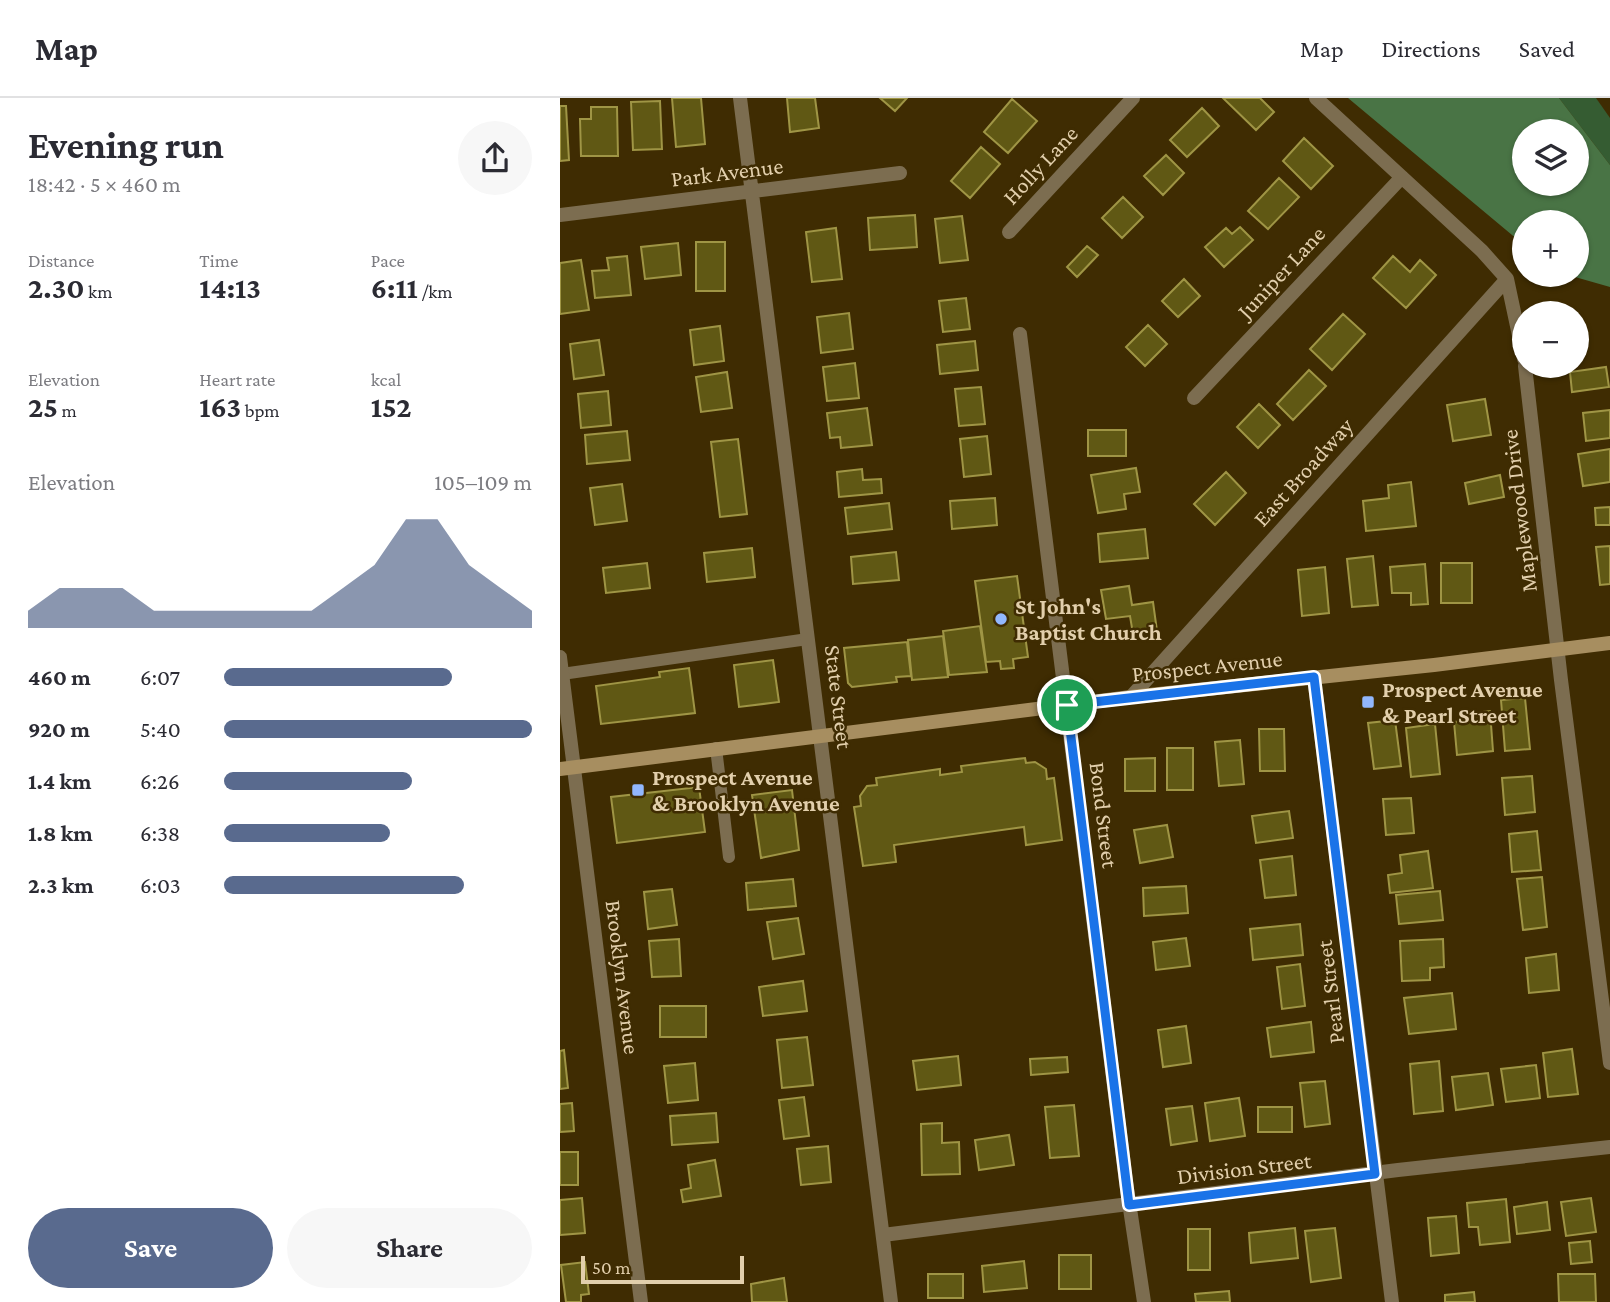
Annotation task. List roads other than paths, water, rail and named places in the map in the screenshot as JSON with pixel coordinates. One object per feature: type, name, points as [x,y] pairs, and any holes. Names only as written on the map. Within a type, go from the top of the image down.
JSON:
[{"type":"main road","name":"Prospect Avenue","points":[[567,768],[1131,696],[1610,643]]},
{"type":"street","name":"State Street","points":[[740,98],[891,1302]]},
{"type":"street","name":"Holly Lane","points":[[1009,232],[1133,98]]},
{"type":"street","points":[[1316,98],[1482,251],[1507,279],[1512,303]]},
{"type":"street","name":"Park Avenue","points":[[560,215],[900,173]]},
{"type":"street","name":"Juniper Lane","points":[[1194,398],[1402,177]]},
{"type":"street","name":"East Broadway","points":[[1131,696],[1507,279]]},
{"type":"street","name":"Bond Street","points":[[1020,334],[1129,1205],[1144,1302]]},
{"type":"street","name":"Maplewood Drive","points":[[1526,378],[1610,1063]]},
{"type":"street","name":"Brooklyn Avenue","points":[[560,657],[567,768],[641,1302]]},
{"type":"street","name":"Pearl Street","points":[[1314,677],[1392,1302]]},
{"type":"street","name":"Division Street","points":[[883,1235],[1610,1147]]},
{"type":"lane","points":[[562,674],[808,639]]},
{"type":"lane","points":[[716,748],[729,857]]},
{"type":"place","name":"St John's Baptist Church","points":[[1001,619]]},
{"type":"place","name":"Prospect Avenue & Pearl Street","points":[[1368,702]]},
{"type":"place","name":"Prospect Avenue & Brooklyn Avenue","points":[[638,790]]}]
